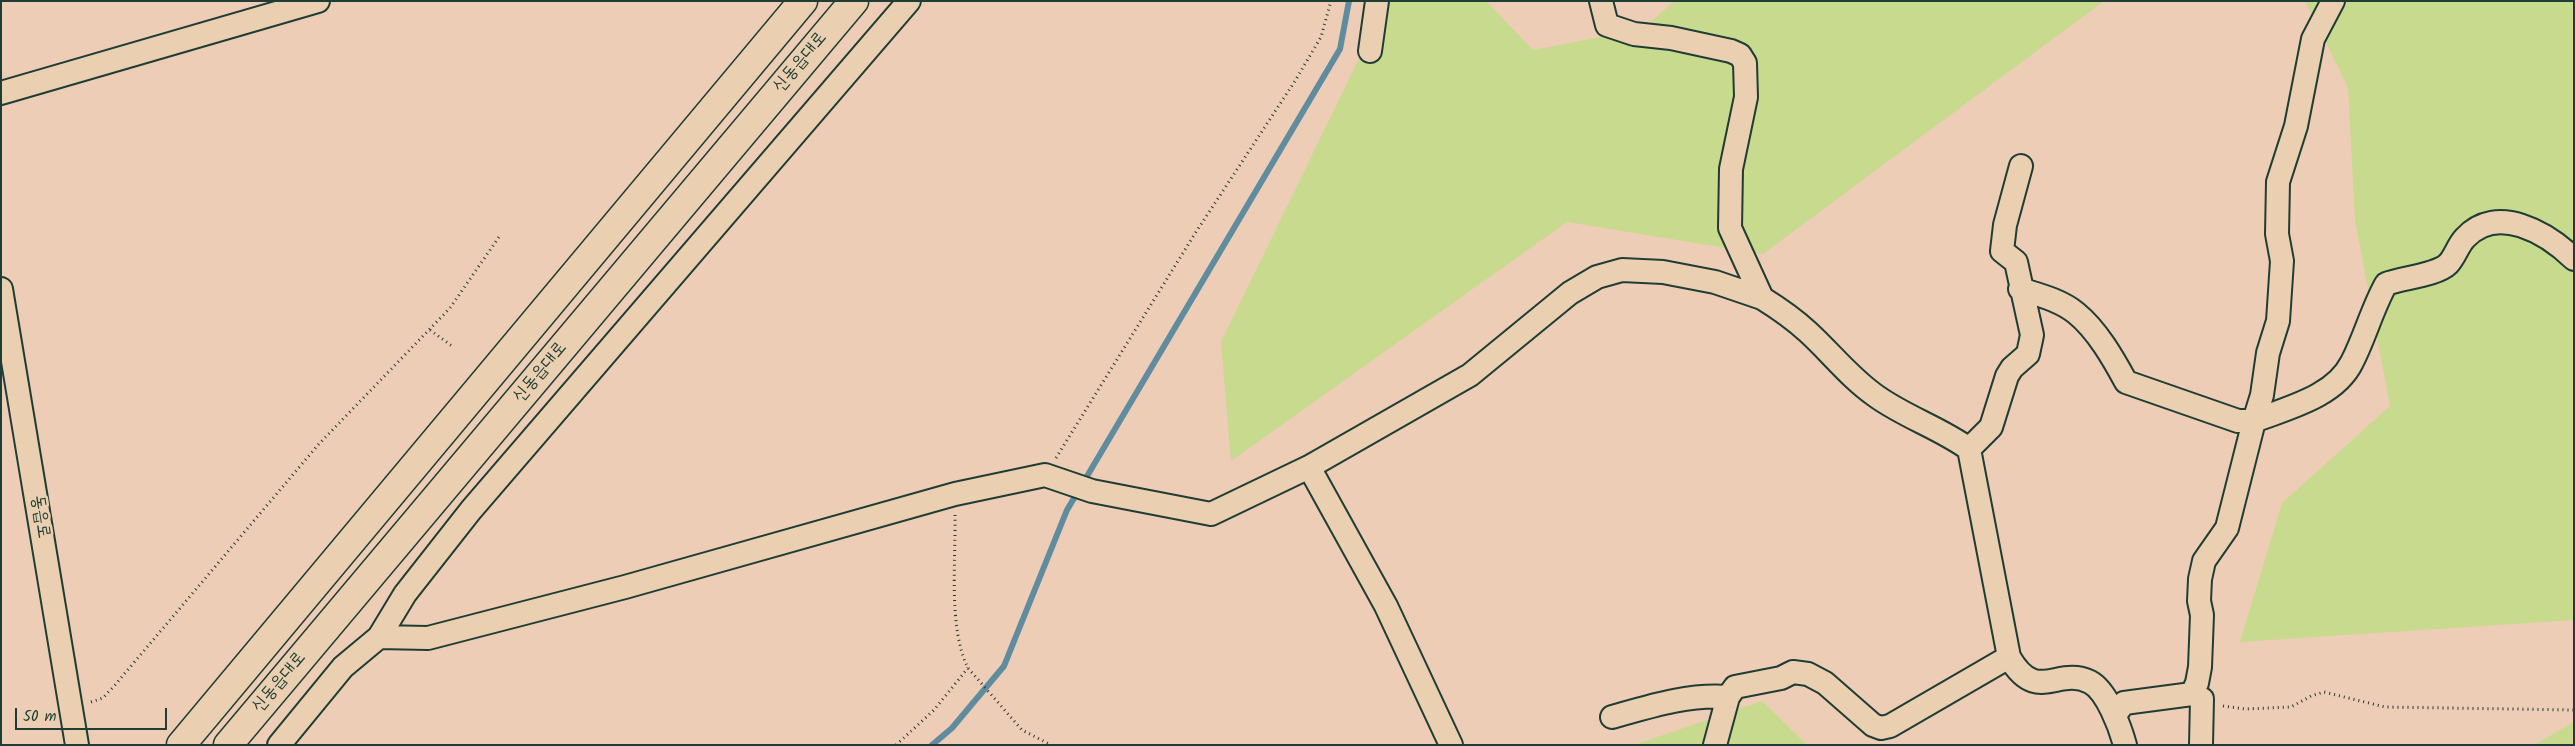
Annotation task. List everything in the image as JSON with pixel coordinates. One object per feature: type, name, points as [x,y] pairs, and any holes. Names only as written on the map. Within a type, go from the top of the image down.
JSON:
[{"type":"main road","name":"신동읍대로","points":[[182,745],[803,1]]},
{"type":"main road","name":"신동읍대로","points":[[228,745],[854,1]]},
{"type":"street","points":[[1,93],[318,1]]},
{"type":"street","points":[[279,745],[342,667],[379,637],[405,594],[471,510],[909,1]]},
{"type":"street","points":[[1370,50],[1377,1]]},
{"type":"street","points":[[1601,1],[1607,25],[1634,34],[1671,38],[1731,51],[1740,55],[1745,63],[1746,98],[1731,168],[1730,228],[1762,298]]},
{"type":"street","points":[[2201,745],[2196,696],[2200,666],[2202,615],[2199,601],[2204,561],[2227,528],[2262,395],[2268,353],[2278,321],[2282,261],[2277,234],[2278,182],[2296,126],[2313,39],[2333,1]]},
{"type":"street","points":[[1969,449],[1992,427],[2008,376],[2012,368],[2028,354],[2032,335],[2020,289],[2016,262],[2002,251],[2005,225],[2021,166]]},
{"type":"street","points":[[2020,289],[2052,298],[2076,313],[2114,360],[2126,382],[2238,421],[2254,421],[2312,398],[2336,384],[2352,364],[2386,284],[2401,278],[2434,272],[2448,264],[2466,237],[2478,227],[2496,223],[2523,225],[2542,233],[2574,259]]},
{"type":"street","points":[[379,637],[428,638],[625,587],[955,494],[1050,477],[1092,491],[1211,514],[1309,467],[1470,375],[1570,293],[1597,277],[1622,270],[1663,272],[1715,282],[1762,298],[1809,333],[1838,363],[1874,395],[1897,410],[1951,436],[1969,449],[2009,657],[2020,674],[2031,680],[2044,682],[2069,679],[2090,682],[2098,689],[2114,714],[2125,745]]},
{"type":"street","name":"동읍로","points":[[1,289],[77,745]]},
{"type":"street","points":[[1309,467],[1386,606],[1451,745]]},
{"type":"street","points":[[1715,745],[1728,697],[1735,687],[1781,678],[1793,672],[1808,674],[1844,699],[1873,725],[1881,728],[1890,726],[2009,657]]},
{"type":"street","points":[[1612,717],[1671,700],[1712,696],[1728,697]]},
{"type":"street","points":[[2114,714],[2124,703],[2196,696]]},
{"type":"path","points":[[1050,477],[1196,232],[1295,81],[1321,37],[1331,1]]},
{"type":"path","points":[[71,707],[103,698],[311,452],[450,308],[498,238]]},
{"type":"path","points":[[430,330],[452,346]]},
{"type":"path","points":[[955,494],[956,622],[963,658],[968,668],[979,678],[1022,730],[1051,745]]},
{"type":"path","points":[[896,745],[934,710],[968,668]]},
{"type":"path","points":[[2196,696],[2219,706],[2245,709],[2291,707],[2311,696],[2324,692],[2386,707],[2430,710],[2507,708],[2574,710]]},
{"type":"green space","points":[[1387,1],[1486,1],[1533,50],[1643,29],[1674,1],[2104,1],[1763,254],[1567,222],[1231,461],[1221,342]]},
{"type":"green space","points":[[2305,1],[2574,1],[2574,620],[2240,642],[2282,503],[2390,406],[2355,220],[2348,87]]},
{"type":"green space","points":[[1762,701],[1807,745],[1634,745]]},
{"type":"green space","points":[[2574,722],[2574,745],[2534,745]]},
{"type":"waterway","points":[[932,745],[952,728],[1004,666],[1067,510],[1340,49],[1349,1]]}]
